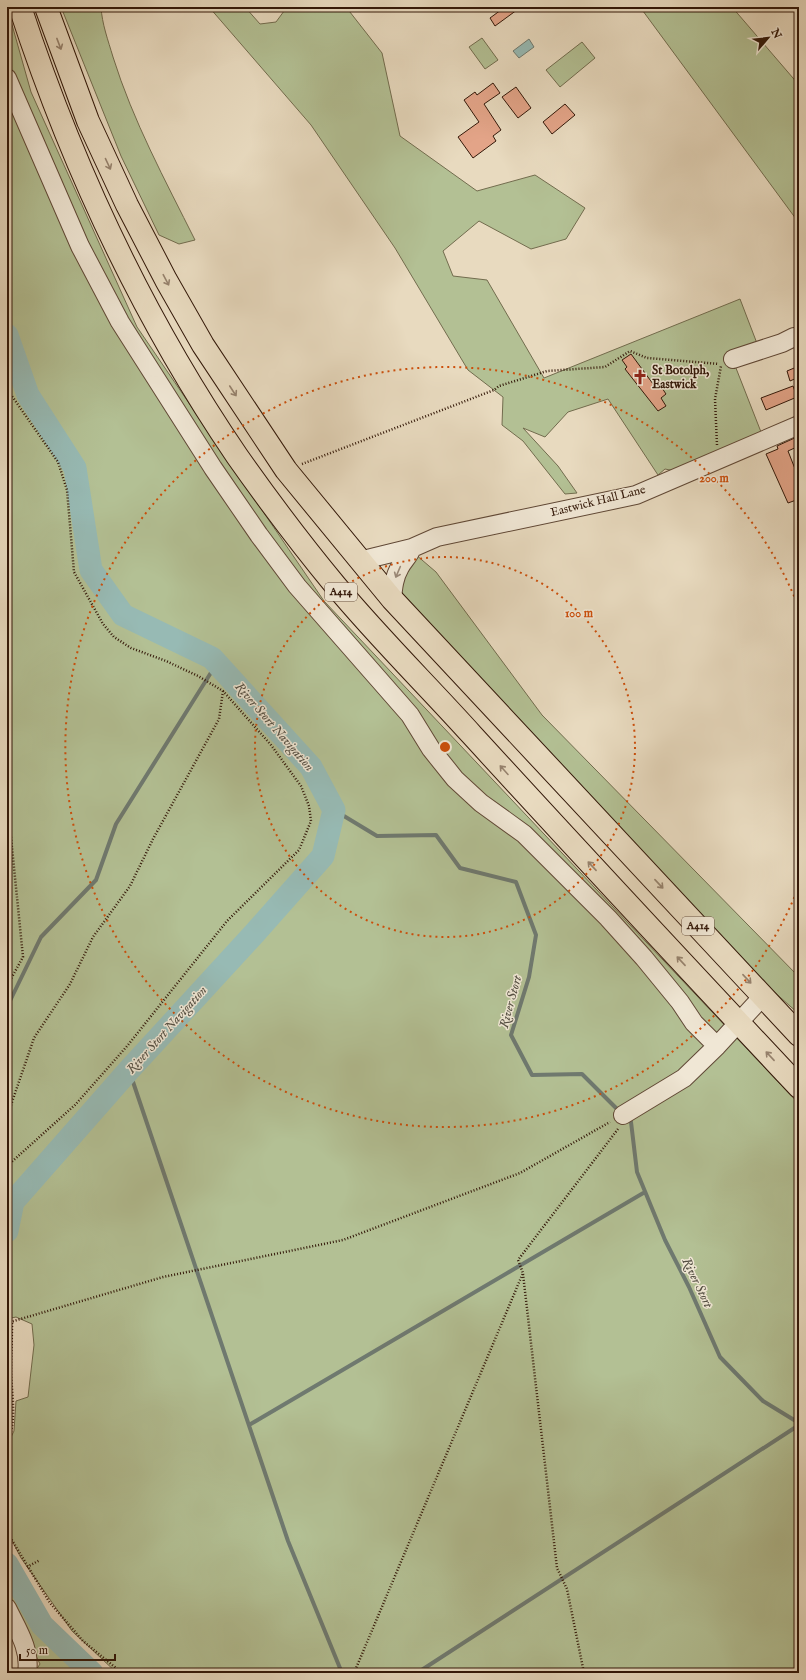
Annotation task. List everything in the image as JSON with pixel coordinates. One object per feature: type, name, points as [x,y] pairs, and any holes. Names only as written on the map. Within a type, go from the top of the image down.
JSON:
[{"type":"highway","name":"A414","points":[[20,7],[55,108],[88,188],[114,242],[149,312],[175,357],[237,456],[336,586],[591,866],[798,1084]]},
{"type":"highway","name":"A414","points":[[46,7],[88,121],[127,205],[166,280],[203,345],[286,470],[359,562],[392,599],[797,1031]]},
{"type":"street","points":[[7,78],[80,246],[120,322],[209,462],[259,535],[307,598],[410,715],[431,749],[455,779],[481,803],[524,834],[608,918],[653,969],[680,1002],[694,1023],[718,1046]]},
{"type":"street","points":[[733,359],[782,343],[794,337],[799,340]]},
{"type":"street","name":"Eastwick Hall Lane","points":[[359,562],[412,548],[436,537],[636,495],[799,425]]},
{"type":"street","points":[[392,599],[396,575],[412,548]]},
{"type":"street","points":[[622,1120],[684,1078],[718,1046],[763,996]]},
{"type":"street","points":[[7,1608],[25,1645],[28,1659],[27,1673]]},
{"type":"path","points":[[286,470],[494,390],[499,386],[547,371],[605,367],[630,351],[647,358],[721,364],[715,399],[718,461]]},
{"type":"path","points":[[7,389],[58,462],[67,490],[74,572],[103,624],[114,637],[131,648],[166,661],[198,676],[223,691],[272,745],[301,786],[309,806],[311,821],[299,850],[227,921],[128,1045],[75,1105],[7,1166]]},
{"type":"path","points":[[7,1110],[34,1038],[70,984],[92,937],[130,886],[153,839],[219,719],[223,691]]},
{"type":"path","points":[[7,798],[23,957],[7,986]]},
{"type":"path","points":[[584,1673],[566,1585],[558,1571],[523,1273],[518,1260],[622,1120]]},
{"type":"path","points":[[7,1323],[12,1323],[71,1303],[163,1277],[343,1240],[520,1173],[622,1120]]},
{"type":"path","points":[[354,1673],[523,1273]]},
{"type":"path","points":[[7,1443],[12,1430],[12,1323]]},
{"type":"path","points":[[7,1532],[50,1603],[83,1642],[122,1673]]},
{"type":"path","points":[[27,1567],[40,1560]]},
{"type":"green space","points":[[7,7],[31,92],[137,327],[324,601],[799,1104],[799,1673],[117,1673],[72,1631],[21,1558],[7,1531],[7,1445],[14,1431],[16,1401],[28,1397],[34,1345],[32,1324],[16,1317],[7,1319]]},
{"type":"green space","points":[[61,7],[101,7],[107,38],[130,104],[150,150],[195,240],[179,244],[159,235],[121,156]]},
{"type":"green space","points":[[209,7],[245,7],[260,24],[276,22],[287,7],[346,7],[382,53],[400,136],[477,191],[535,175],[585,208],[566,239],[531,249],[479,221],[443,251],[453,276],[487,280],[544,378],[740,299],[758,346],[734,363],[761,432],[675,471],[665,469],[658,475],[608,399],[568,412],[545,437],[523,428],[558,466],[577,493],[565,494],[523,441],[502,425],[503,397],[468,370],[395,248],[311,125]]},
{"type":"green space","points":[[640,7],[732,7],[799,85],[799,223]]},
{"type":"green space","points":[[482,38],[498,60],[485,69],[469,47]]},
{"type":"green space","points":[[582,42],[595,58],[560,87],[546,70]]},
{"type":"green space","points":[[415,554],[436,572],[542,715],[799,977],[799,1014],[772,990],[401,595],[403,578]]},
{"type":"green space","points":[[7,1577],[44,1638],[76,1673],[34,1673],[40,1664],[7,1597]]},
{"type":"water","points":[[529,39],[534,47],[519,58],[513,51]]},
{"type":"building","points":[[505,7],[521,7],[495,26],[490,18]]},
{"type":"building","points":[[493,83],[500,93],[484,104],[501,130],[493,136],[496,141],[473,158],[458,137],[479,122],[464,100],[475,92],[477,95]]},
{"type":"building","points":[[516,87],[531,108],[518,118],[502,97]]},
{"type":"building","points":[[565,104],[575,115],[552,134],[543,122]]},
{"type":"building","name":"St Botolph, Eastwick","points":[[631,354],[656,388],[660,385],[666,394],[661,398],[666,406],[658,411],[625,369],[627,367],[622,360]]},
{"type":"building","points":[[799,366],[799,377],[790,381],[787,371]]},
{"type":"building","points":[[793,386],[797,397],[766,410],[761,398]]},
{"type":"building","points":[[799,436],[799,446],[788,451],[799,479],[799,499],[788,503],[766,454],[778,449],[777,446]]},
{"type":"waterway","name":"River Stort Navigation","points":[[7,335],[28,395],[75,468],[91,570],[123,615],[212,658],[311,767],[334,810],[323,856],[129,1070],[13,1202],[7,1231]]},
{"type":"waterway","points":[[7,1007],[41,937],[96,880],[116,824],[217,663]]},
{"type":"waterway","name":"River Stort","points":[[334,810],[377,836],[436,835],[460,868],[516,882],[536,935],[529,977],[511,1035],[532,1075],[582,1074],[619,1111]]},
{"type":"waterway","points":[[129,1070],[288,1541],[342,1673]]},
{"type":"waterway","name":"River Stort","points":[[627,1119],[631,1122],[637,1172],[665,1240],[689,1287],[720,1357],[763,1401],[799,1423]]},
{"type":"waterway","points":[[249,1425],[645,1192]]},
{"type":"waterway","points":[[417,1673],[799,1425]]},
{"type":"waterway","name":"River Stort Navigation","points":[[7,1564],[42,1625],[92,1673]]},
{"type":"place","name":"St Botolph, Eastwick","points":[[640,377]]}]
